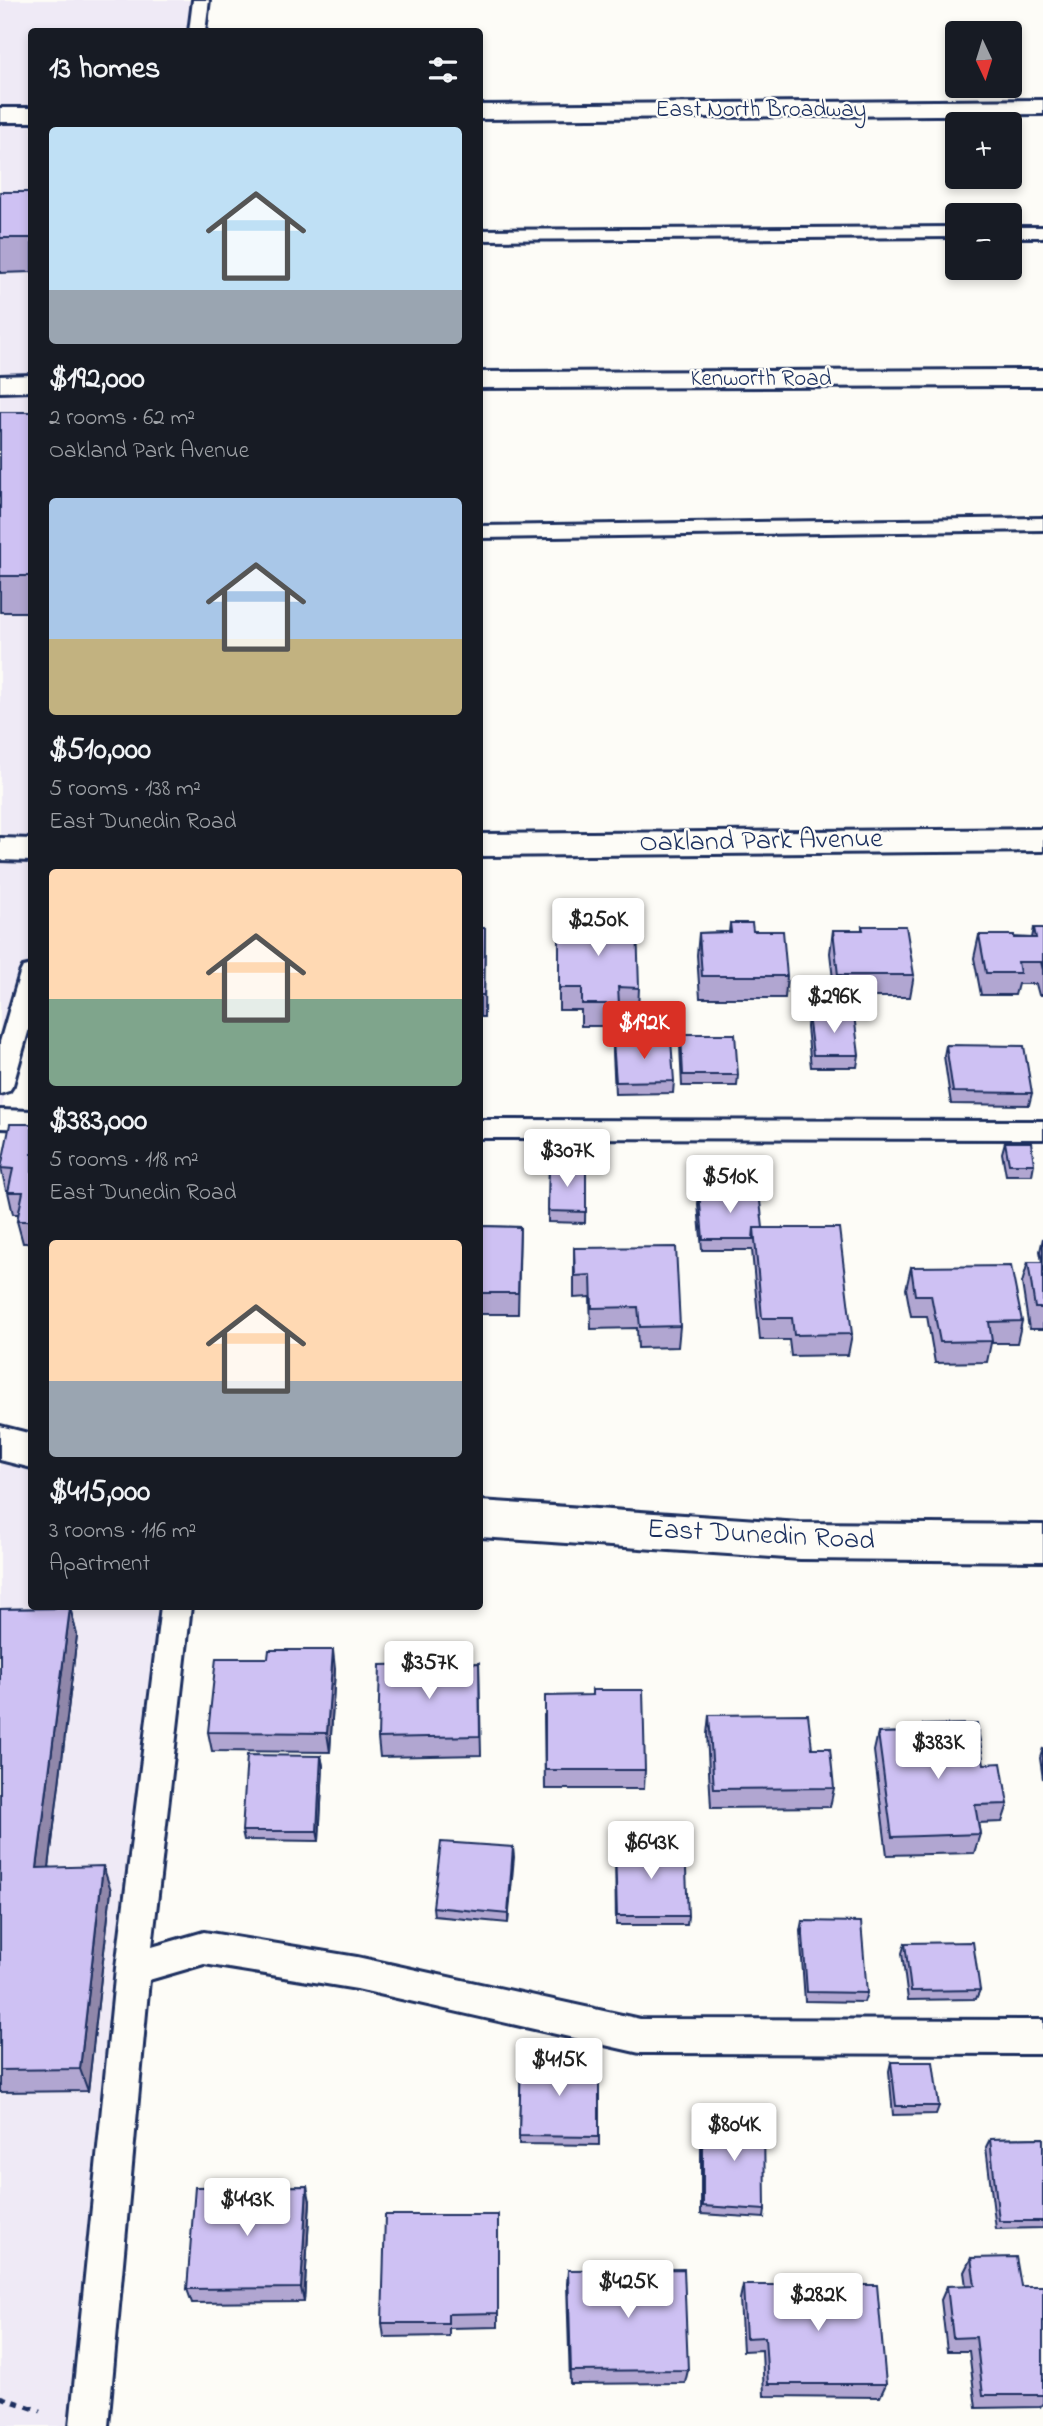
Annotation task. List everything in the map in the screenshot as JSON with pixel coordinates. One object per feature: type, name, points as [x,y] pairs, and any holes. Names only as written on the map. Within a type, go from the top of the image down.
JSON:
[{"type":"street","name":"East North Broadway","points":[[483,112],[1043,107]]},
{"type":"street","points":[[0,115],[28,115]]},
{"type":"street","name":"Kenworth Road","points":[[483,380],[1043,378]]},
{"type":"street","points":[[0,383],[28,383]]},
{"type":"street","name":"Oakland Park Avenue","points":[[483,845],[1043,840]]},
{"type":"street","points":[[0,849],[28,850]]},
{"type":"street","points":[[0,1443],[28,1450]]},
{"type":"street","name":"East Dunedin Road","points":[[483,1519],[800,1541],[1043,1543]]},
{"type":"lane","points":[[198,28],[201,0]]},
{"type":"lane","points":[[1022,232],[1043,232]]},
{"type":"lane","points":[[483,235],[945,233]]},
{"type":"lane","points":[[483,532],[1043,524]]},
{"type":"lane","points":[[0,1085],[28,986]]},
{"type":"lane","points":[[0,1119],[28,1120]]},
{"type":"lane","points":[[483,1129],[1043,1130]]},
{"type":"lane","points":[[89,2426],[133,1968],[176,1610]]},
{"type":"lane","points":[[133,1968],[204,1948],[357,1973],[640,2036],[1043,2037]]},
{"type":"shaded area","points":[[0,0],[208,0],[203,28],[28,28],[28,1009],[0,1114]]},
{"type":"shaded area","points":[[0,1450],[28,1457],[28,1610],[185,1610],[100,2426],[0,2426]]},
{"type":"building","points":[[0,192],[28,192],[28,238],[0,238]]},
{"type":"building","points":[[0,412],[28,412],[28,576],[0,576]]},
{"type":"building","points":[[559,917],[613,917],[614,926],[637,926],[639,988],[618,987],[619,1004],[582,1004],[582,988],[559,988]]},
{"type":"building","points":[[730,923],[752,923],[753,931],[783,931],[787,976],[702,976],[699,933],[731,932]]},
{"type":"building","points":[[862,926],[906,926],[914,975],[838,975],[833,930],[863,930]]},
{"type":"building","points":[[483,928],[485,928],[484,995]]},
{"type":"building","points":[[1034,928],[1043,928],[1043,970],[1041,962],[1018,962],[1020,973],[986,973],[979,935],[1036,938]]},
{"type":"building","points":[[808,1015],[854,1015],[859,1055],[813,1055]]},
{"type":"building","points":[[681,1034],[735,1034],[738,1075],[683,1075]]},
{"type":"building","points":[[671,1040],[674,1081],[616,1082],[613,1041]]},
{"type":"building","points":[[946,1045],[1024,1046],[1032,1093],[953,1092]]},
{"type":"building","points":[[10,1124],[28,1124],[28,1221],[17,1221],[23,1192],[8,1192],[13,1169],[1,1168]]},
{"type":"building","points":[[1005,1142],[1031,1142],[1034,1164],[1009,1164]]},
{"type":"building","points":[[549,1166],[586,1167],[586,1212],[548,1211]]},
{"type":"building","points":[[699,1192],[759,1192],[763,1228],[754,1228],[753,1239],[703,1239]]},
{"type":"building","points":[[483,1226],[520,1227],[518,1293],[483,1293]]},
{"type":"building","points":[[754,1228],[839,1228],[852,1334],[794,1335],[792,1318],[762,1318]]},
{"type":"building","points":[[676,1247],[680,1326],[640,1327],[638,1307],[592,1308],[591,1275],[575,1276],[574,1248]]},
{"type":"building","points":[[1028,1262],[1043,1262],[1043,1308],[1035,1308]]},
{"type":"building","points":[[1011,1266],[1022,1321],[989,1322],[992,1341],[940,1342],[931,1295],[915,1295],[911,1267]]},
{"type":"building","points":[[0,1609],[70,1610],[37,1868],[103,1866],[80,2069],[0,2070]]},
{"type":"building","points":[[269,1650],[333,1650],[327,1733],[208,1732],[216,1658],[268,1658]]},
{"type":"building","points":[[479,1663],[480,1736],[378,1738],[380,1665]]},
{"type":"building","points":[[592,1690],[643,1690],[645,1770],[545,1770],[545,1696],[593,1695]]},
{"type":"building","points":[[808,1714],[812,1748],[830,1748],[834,1788],[714,1789],[709,1715]]},
{"type":"building","points":[[977,1724],[984,1764],[1001,1763],[1008,1804],[975,1805],[980,1834],[892,1837],[878,1733],[925,1732],[923,1725]]},
{"type":"building","points":[[247,1755],[321,1756],[317,1831],[242,1831]]},
{"type":"building","points":[[441,1842],[513,1847],[508,1914],[433,1907]]},
{"type":"building","points":[[615,1846],[685,1846],[688,1916],[617,1916]]},
{"type":"building","points":[[802,1921],[861,1922],[867,1993],[807,1992]]},
{"type":"building","points":[[973,1942],[980,1990],[911,1991],[905,1943]]},
{"type":"building","points":[[521,2058],[599,2059],[599,2137],[519,2136]]},
{"type":"building","points":[[891,2062],[933,2062],[939,2106],[896,2106]]},
{"type":"building","points":[[703,2116],[764,2119],[765,2210],[703,2206]]},
{"type":"building","points":[[1043,2138],[1043,2221],[999,2221],[990,2139]]},
{"type":"building","points":[[307,2186],[301,2288],[187,2289],[195,2187]]},
{"type":"building","points":[[385,2215],[498,2215],[498,2313],[448,2314],[448,2323],[382,2323]]},
{"type":"building","points":[[1016,2257],[1021,2286],[1043,2286],[1043,2395],[983,2395],[976,2337],[953,2338],[947,2286],[975,2285],[971,2258]]},
{"type":"building","points":[[684,2269],[688,2370],[571,2371],[568,2270]]},
{"type":"building","points":[[743,2285],[877,2285],[886,2384],[768,2384],[765,2337],[746,2338]]}]
